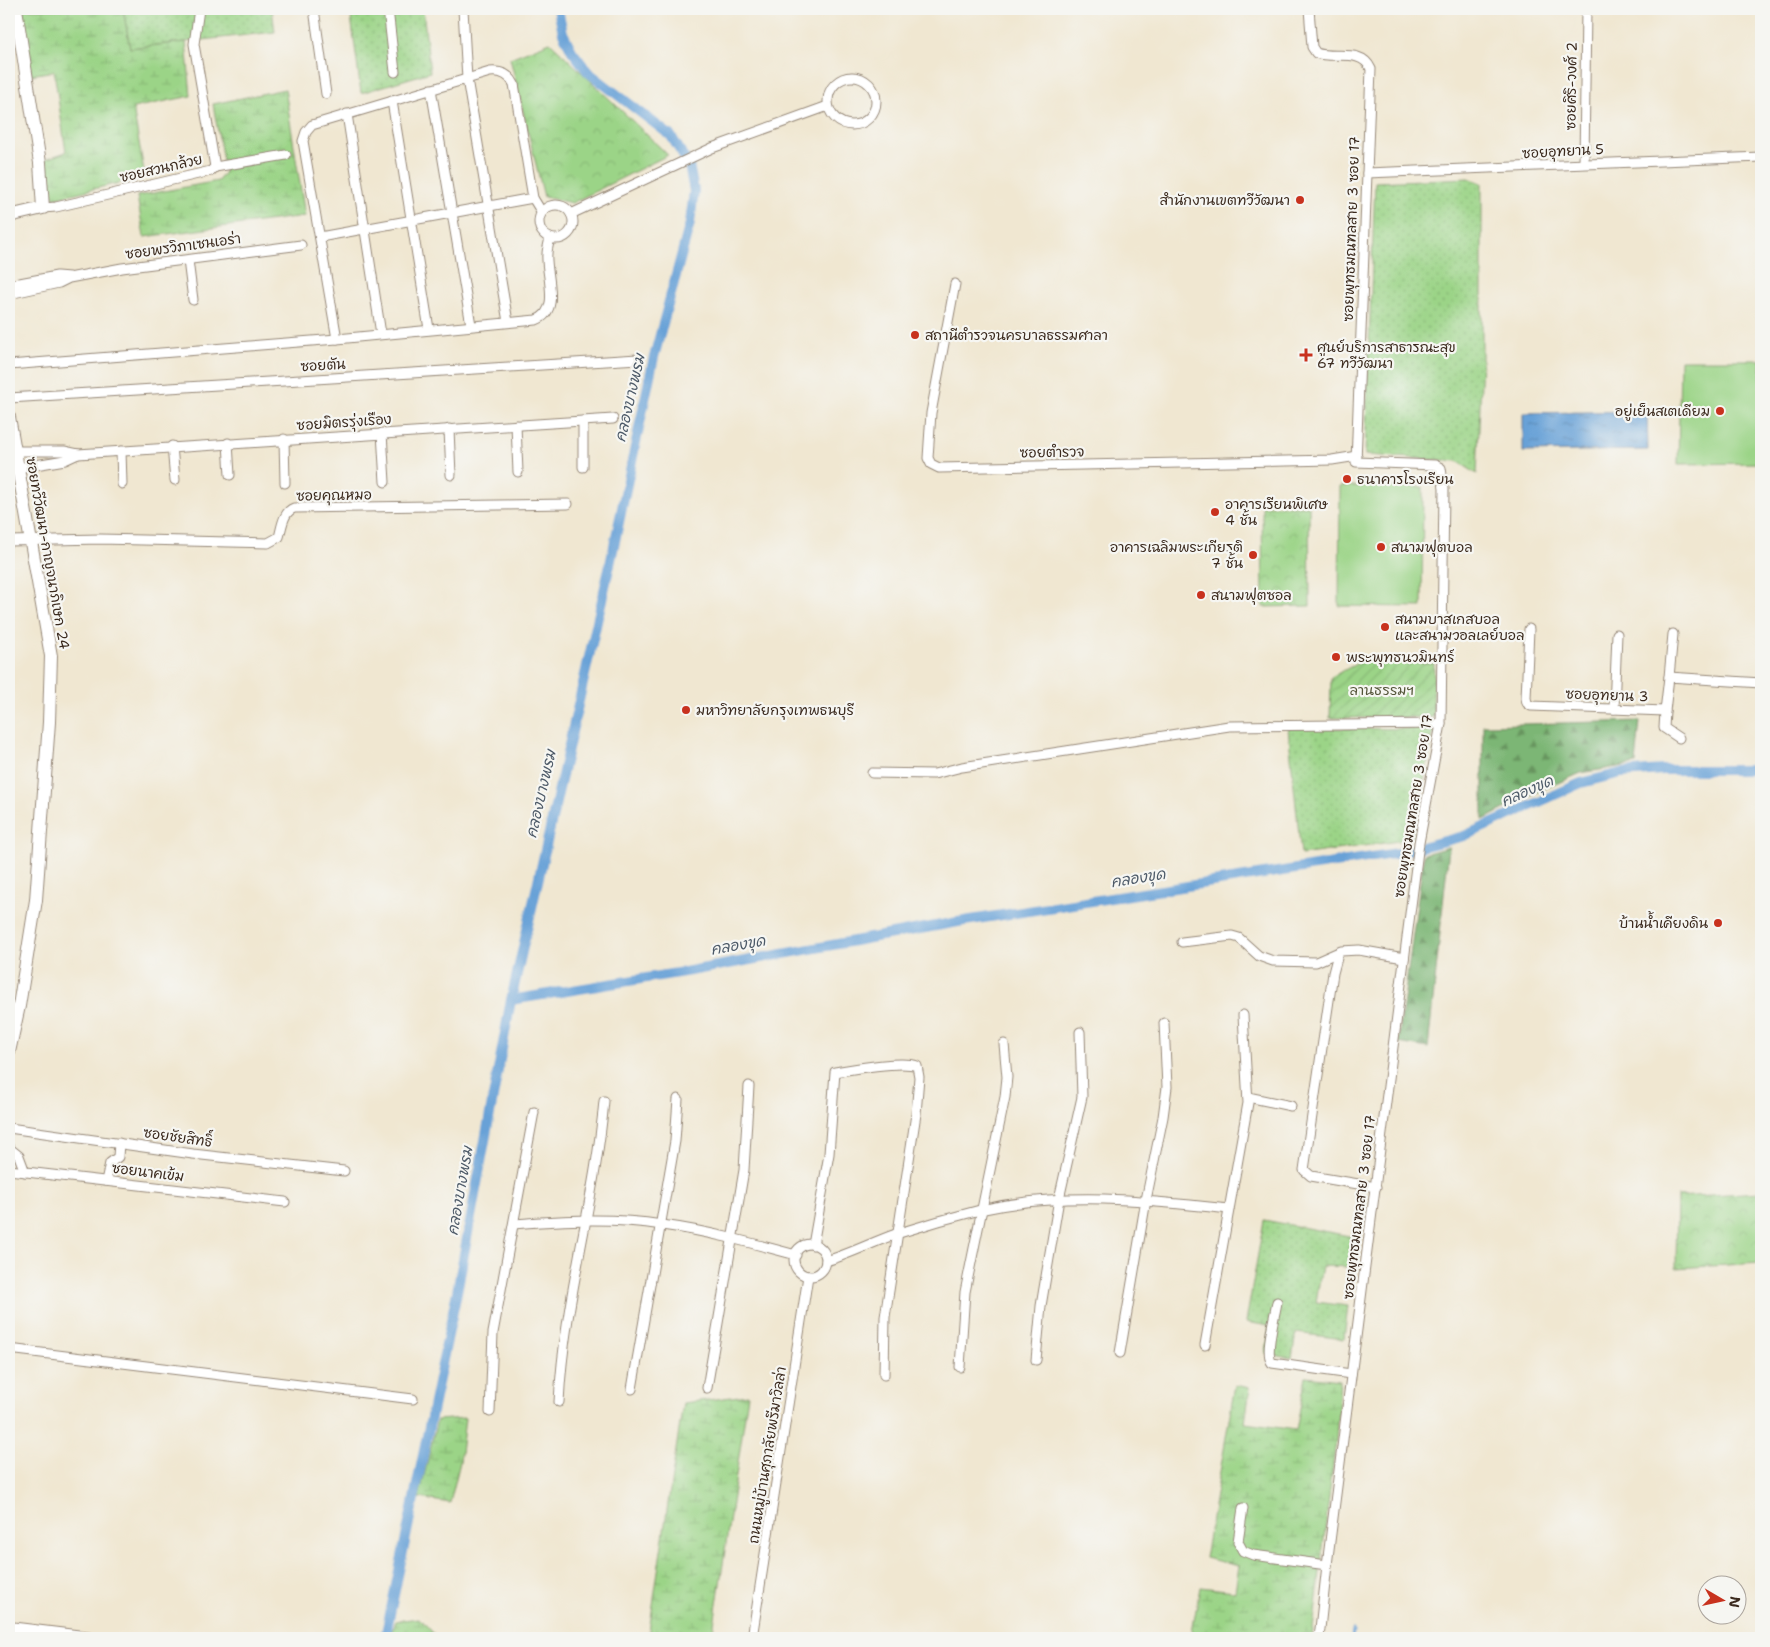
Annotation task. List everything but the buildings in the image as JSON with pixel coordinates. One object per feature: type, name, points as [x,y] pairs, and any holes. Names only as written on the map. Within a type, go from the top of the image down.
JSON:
[{"type":"street","points":[[9,216],[43,208],[40,163],[16,9]]},
{"type":"street","name":"ซอยสวนกล้วย","points":[[43,208],[56,207],[211,171],[215,166],[194,44],[199,9]]},
{"type":"street","points":[[314,9],[326,94]]},
{"type":"street","points":[[388,9],[395,72]]},
{"type":"street","points":[[463,9],[467,79],[508,322]]},
{"type":"street","name":"ซอยพุทธมณฑลสาย 3 ซอย 17","points":[[1309,9],[1312,47],[1316,53],[1363,58],[1371,69],[1356,462],[1435,465],[1441,468],[1443,473],[1441,724],[1418,843],[1376,1187],[1326,1565],[1319,1638]]},
{"type":"street","name":"ซอยศิริ-วงศ์ 2","points":[[1584,163],[1586,9]]},
{"type":"street","points":[[337,339],[304,138],[312,125],[467,79],[494,72],[505,74],[512,81],[533,198],[541,211]]},
{"type":"street","points":[[845,77],[857,77],[867,82],[875,96],[873,111],[868,118],[857,124],[840,122],[834,117],[828,106],[830,90],[845,77]]},
{"type":"street","points":[[431,89],[471,326]]},
{"type":"street","points":[[392,101],[429,330]]},
{"type":"street","points":[[572,214],[674,164],[712,148],[828,106]]},
{"type":"street","points":[[347,114],[381,334]]},
{"type":"street","points":[[215,166],[286,155]]},
{"type":"street","name":"ซอยอุทยาน 5","points":[[1367,173],[1761,157]]},
{"type":"street","points":[[320,237],[533,198]]},
{"type":"street","points":[[556,204],[567,208],[572,214],[573,224],[568,234],[558,239],[550,238],[539,228],[541,211],[545,207],[556,204]]},
{"type":"street","points":[[9,365],[337,339],[539,319],[549,308],[547,255],[550,238]]},
{"type":"street","name":"ซอยพรวิภาเซนเอร่า","points":[[9,294],[59,283],[69,278],[301,245]]},
{"type":"street","points":[[188,260],[193,300]]},
{"type":"street","name":"ซอยพรวิภาเซนเอร่า","points":[[9,285],[57,276],[69,278]]},
{"type":"street","name":"ซอยตำรวจ","points":[[955,284],[931,413],[928,458],[931,464],[939,468],[1332,460],[1356,456]]},
{"type":"street","name":"ซอยตัน","points":[[9,398],[638,359]]},
{"type":"street","name":"ซอยทวีวัฒนา-กาญจนาภิเษก 24","points":[[9,418],[51,656],[49,722],[36,900],[19,1006],[9,1052]]},
{"type":"street","name":"ซอยมิตรรุ่งเรือง","points":[[14,451],[64,451],[78,454],[172,446],[613,419]]},
{"type":"street","points":[[583,421],[583,467]]},
{"type":"street","points":[[516,425],[518,472]]},
{"type":"street","points":[[449,429],[451,475]]},
{"type":"street","points":[[382,433],[385,482]]},
{"type":"street","points":[[284,439],[285,483]]},
{"type":"street","points":[[228,443],[230,475]]},
{"type":"street","points":[[172,446],[175,480]]},
{"type":"street","points":[[121,450],[122,484]]},
{"type":"street","name":"ซอยมิตรรุ่งเรือง","points":[[17,468],[65,460],[78,454]]},
{"type":"street","name":"ซอยคุณหมอ","points":[[9,541],[100,540],[268,543],[279,537],[286,515],[289,510],[294,508],[568,504]]},
{"type":"street","name":"ซอยอุทยาน 3","points":[[1529,629],[1527,703],[1537,707],[1665,711],[1673,634]]},
{"type":"street","points":[[1614,709],[1617,634]]},
{"type":"street","points":[[1669,677],[1761,683]]},
{"type":"street","points":[[1665,711],[1664,728],[1679,738]]},
{"type":"street","points":[[872,773],[934,774],[962,767],[1229,726],[1441,724]]},
{"type":"street","points":[[1182,942],[1232,936],[1244,942],[1259,956],[1273,961],[1316,962],[1338,954],[1341,951],[1360,950],[1404,958]]},
{"type":"street","points":[[1338,954],[1333,973],[1304,1170],[1311,1176],[1376,1187]]},
{"type":"street","points":[[1205,1345],[1243,1140],[1248,1097],[1243,1015]]},
{"type":"street","points":[[1120,1353],[1167,1087],[1164,1023]]},
{"type":"street","points":[[1036,1360],[1041,1306],[1059,1199],[1082,1097],[1080,1032]]},
{"type":"street","points":[[960,1367],[965,1292],[1005,1097],[1007,1077],[1004,1044]]},
{"type":"street","points":[[813,1245],[829,1154],[835,1072],[912,1064],[919,1068],[916,1114],[896,1234],[885,1317],[884,1374]]},
{"type":"street","points":[[706,1388],[734,1238],[744,1170],[749,1086]]},
{"type":"street","points":[[1248,1097],[1291,1106]]},
{"type":"street","points":[[632,1389],[675,1141],[678,1099]]},
{"type":"street","points":[[559,1402],[561,1363],[600,1142],[604,1101]]},
{"type":"street","points":[[490,1412],[493,1334],[534,1112]]},
{"type":"street","name":"ซอยชัยสิทธิ์","points":[[9,1128],[344,1171]]},
{"type":"street","points":[[106,1181],[110,1163],[118,1157],[120,1143]]},
{"type":"street","points":[[9,1148],[19,1156],[25,1172]]},
{"type":"street","name":"ซอยนาคเข้ม","points":[[9,1170],[285,1202]]},
{"type":"street","points":[[826,1261],[824,1252],[813,1245],[805,1246],[796,1255],[796,1268],[808,1276],[820,1272],[826,1261],[896,1234],[981,1210],[1059,1199],[1146,1200],[1229,1209]]},
{"type":"street","points":[[514,1224],[586,1220],[661,1224],[734,1238],[796,1255]]},
{"type":"street","name":"ถนนหมู่บ้านศุภาลัยพรีมาวิลล่า","points":[[752,1638],[808,1276]]},
{"type":"street","points":[[1277,1302],[1268,1351],[1269,1359],[1272,1363],[1351,1374]]},
{"type":"street","points":[[9,1350],[413,1399]]},
{"type":"street","points":[[1243,1508],[1238,1542],[1243,1551],[1253,1555],[1326,1565]]},
{"type":"street","points":[[9,1628],[91,1638]]},
{"type":"green space","points":[[23,9],[123,9],[130,48],[186,42],[191,96],[133,108],[145,177],[54,198],[44,180],[46,159],[66,152],[54,71],[31,75]]},
{"type":"green space","points":[[123,9],[272,9],[275,32],[130,48]]},
{"type":"green space","points":[[350,9],[423,9],[430,72],[361,93]]},
{"type":"green space","points":[[550,42],[668,155],[572,203],[544,197],[510,58]]},
{"type":"green space","points":[[285,89],[305,216],[144,237],[137,196],[218,181],[225,172],[213,104]]},
{"type":"green space","points":[[1469,178],[1482,183],[1482,360],[1477,474],[1457,461],[1365,455],[1375,182]]},
{"type":"green space","name":"อยู่เย็นสเตเดียม","points":[[1680,360],[1761,360],[1761,463],[1678,464]]},
{"type":"green space","name":"สนามฟุตบอล","points":[[1340,486],[1423,487],[1422,607],[1339,606]]},
{"type":"green space","points":[[1262,506],[1309,506],[1310,606],[1263,607]]},
{"type":"green space","name":"ลานธรรมฯ","points":[[1360,662],[1434,663],[1433,717],[1330,718],[1331,677]]},
{"type":"green space","points":[[1640,721],[1636,764],[1581,773],[1535,793],[1483,820],[1483,725]]},
{"type":"green space","points":[[1288,728],[1434,729],[1412,839],[1301,855]]},
{"type":"green space","points":[[1449,847],[1428,1048],[1398,1043],[1424,854]]},
{"type":"green space","points":[[1761,1192],[1761,1263],[1676,1268],[1677,1197]]},
{"type":"green space","points":[[1264,1220],[1360,1238],[1355,1267],[1322,1266],[1316,1302],[1348,1306],[1344,1339],[1296,1333],[1292,1358],[1266,1354],[1269,1326],[1246,1322]]},
{"type":"green space","points":[[1306,1376],[1340,1380],[1336,1440],[1312,1638],[1191,1638],[1200,1587],[1235,1591],[1239,1566],[1205,1558],[1235,1385],[1250,1388],[1245,1423],[1296,1430]]},
{"type":"green space","points":[[748,1395],[712,1638],[648,1638],[683,1403]]},
{"type":"green space","points":[[465,1418],[460,1462],[450,1503],[419,1498],[437,1420]]},
{"type":"green space","points":[[419,1618],[438,1638],[389,1638],[396,1621]]},
{"type":"water","points":[[1647,411],[1648,450],[1523,452],[1523,413]]},
{"type":"waterway","name":"คลองบางพรม","points":[[385,1638],[457,1292],[511,1000],[611,560],[654,357],[690,223],[694,191],[689,165],[671,136],[588,72],[572,51],[563,33],[558,9]]},
{"type":"waterway","name":"คลองขุด","points":[[511,1000],[690,971],[958,922],[1398,853],[1464,836],[1581,783],[1621,773],[1663,770],[1761,770]]},
{"type":"waterway","points":[[1352,1638],[1353,1631]]},
{"type":"place","name":"สำนักงานเขตทวีวัฒนา","points":[[1300,200]]},
{"type":"place","name":"สถานีตำรวจนครบาลธรรมศาลา","points":[[915,335]]},
{"type":"place","name":"ศูนย์บริการสาธารณะสุข 67 ทวีวัฒนา","points":[[1306,355]]},
{"type":"place","name":"อยู่เย็นสเตเดียม","points":[[1720,411]]},
{"type":"place","name":"ธนาคารโรงเรียน","points":[[1347,479]]},
{"type":"place","name":"อาคารเรียนพิเศษ 4 ชั้น","points":[[1215,512]]},
{"type":"place","name":"สนามฟุตบอล","points":[[1381,547]]},
{"type":"place","name":"อาคารเฉลิมพระเกียรติ 7 ชั้น","points":[[1253,555]]},
{"type":"place","name":"สนามฟุตซอล","points":[[1201,595]]},
{"type":"place","name":"สนามบาสเกสบอล และสนามวอลเลย์บอล","points":[[1385,627]]},
{"type":"place","name":"พระพุทธนวมินทร์","points":[[1336,657]]},
{"type":"place","name":"มหาวิทยาลัยกรุงเทพธนบุรี","points":[[686,710]]},
{"type":"place","name":"บ้านน้ำเคียงดิน","points":[[1718,923]]}]
